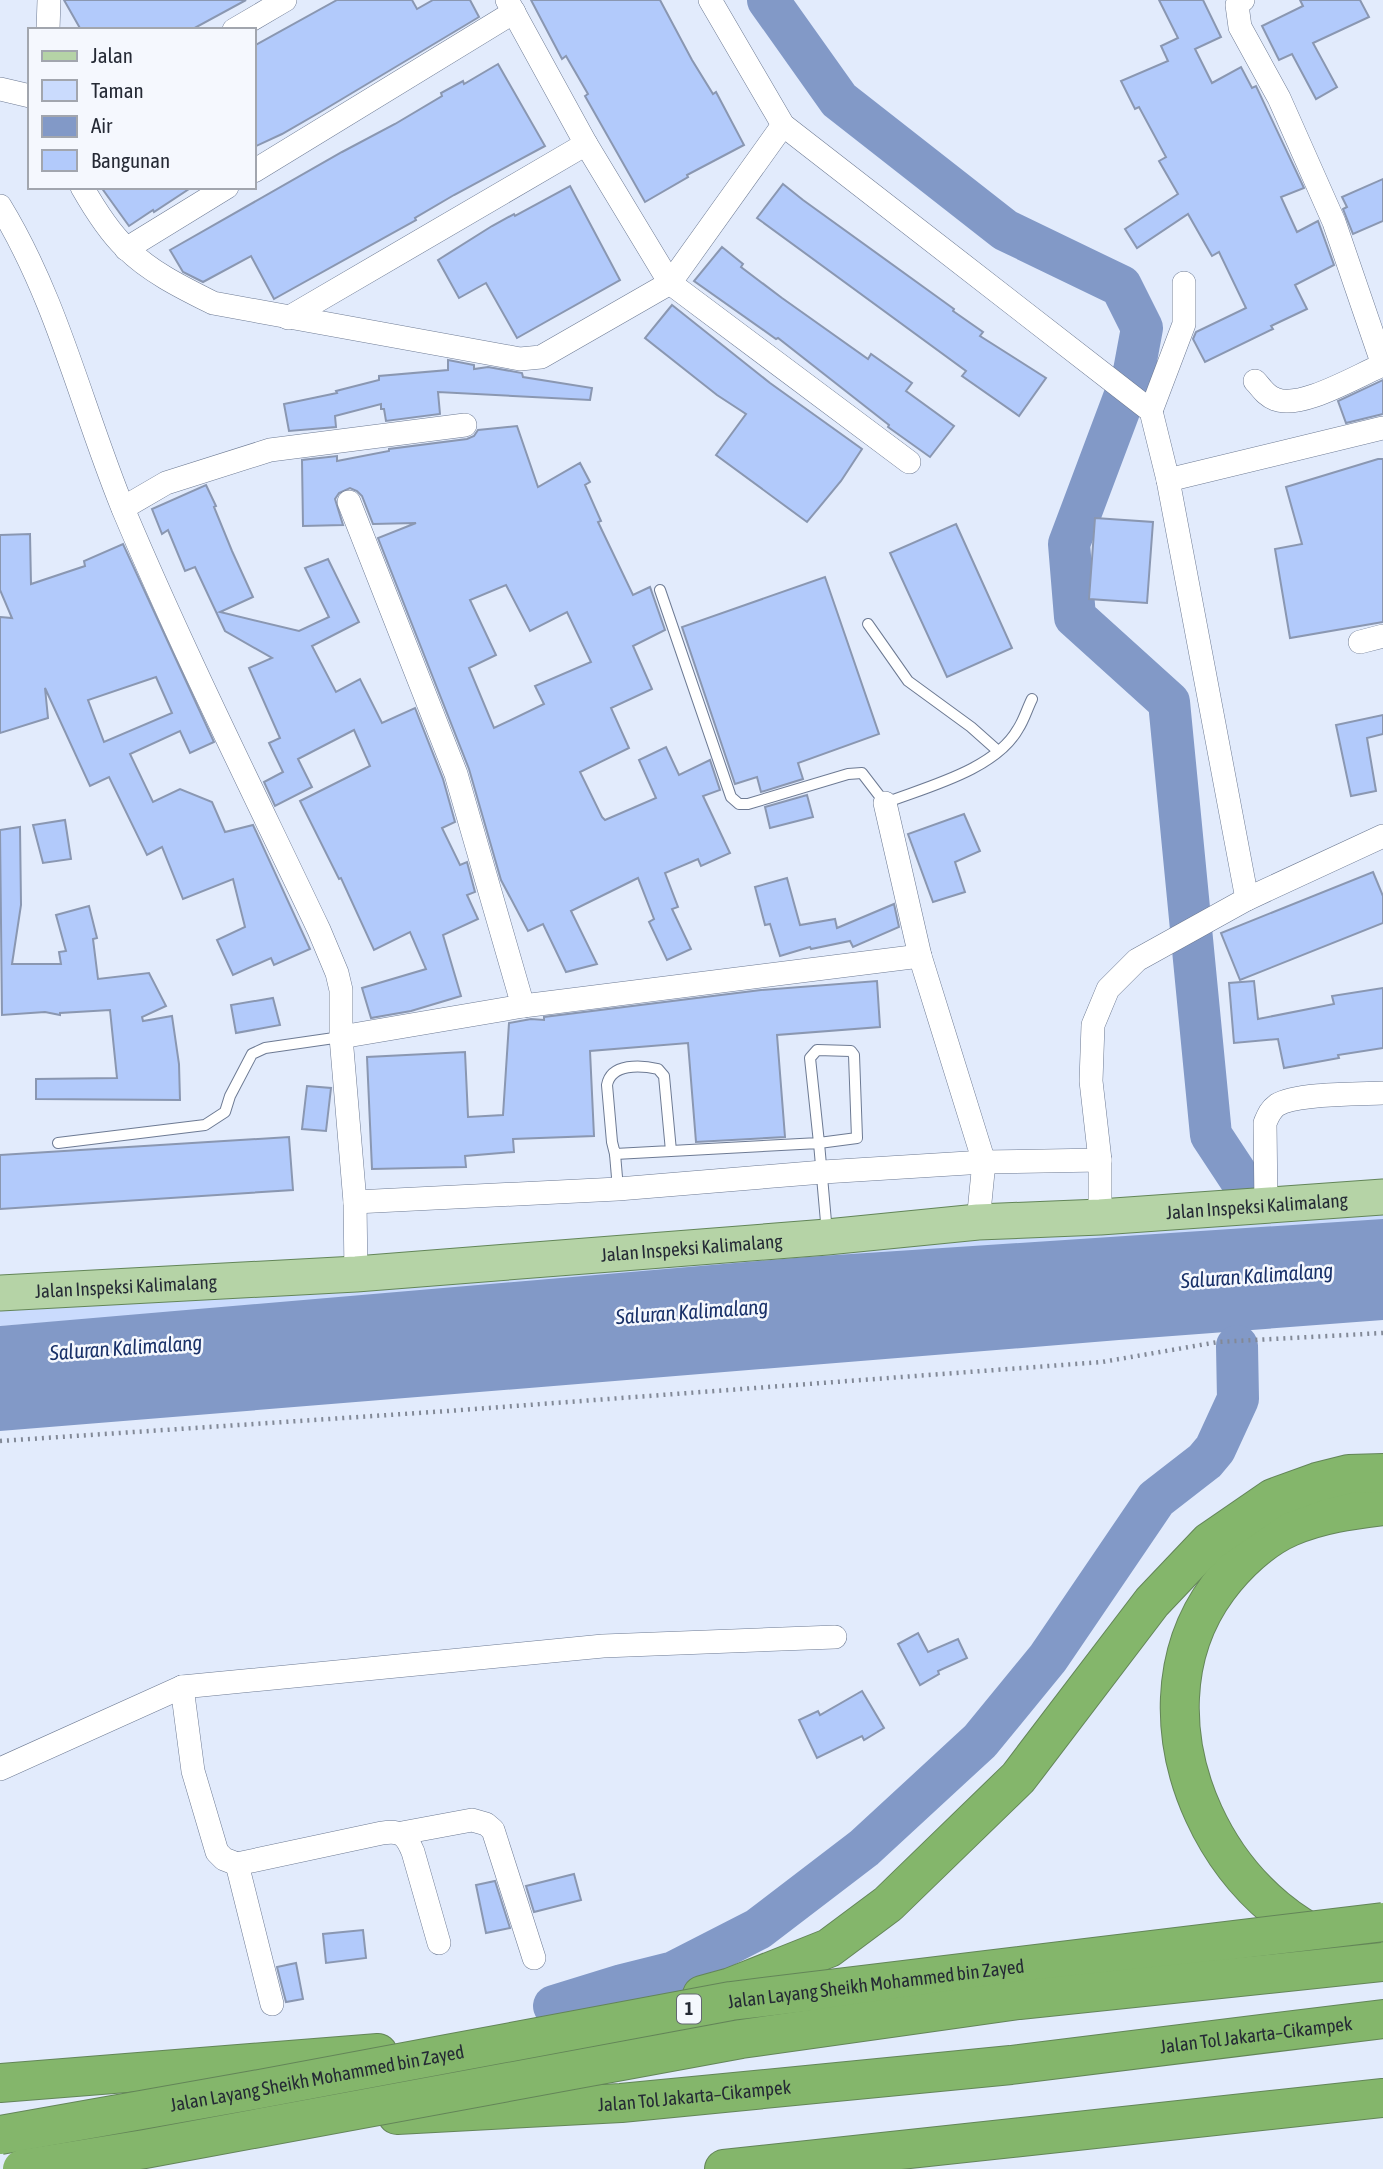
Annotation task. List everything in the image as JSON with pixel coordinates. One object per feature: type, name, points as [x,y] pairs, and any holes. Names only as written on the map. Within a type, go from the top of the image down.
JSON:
[{"type":"highway","points":[[0,2083],[460,2046],[519,2038],[672,2004],[731,1987],[830,1948],[888,1904],[1018,1778],[1152,1602],[1209,1542],[1273,1499],[1317,1482],[1349,1474],[1383,1473]]},
{"type":"highway","points":[[1383,1506],[1337,1512],[1289,1527],[1261,1544],[1230,1571],[1205,1606],[1187,1650],[1178,1697],[1183,1755],[1198,1800],[1219,1844],[1246,1882],[1302,1928],[1335,1943],[1383,1959]]},
{"type":"highway","name":"Jalan Layang Sheikh Mohammed bin Zayed","points":[[0,2136],[731,2001],[1383,1922]]},
{"type":"highway","name":"Jalan Layang Sheikh Mohammed bin Zayed","points":[[22,2169],[145,2149],[741,2039],[1019,2000],[1383,1959]]},
{"type":"highway","name":"Jalan Tol Jakarta–Cikampek","points":[[0,2136],[621,2103],[1011,2065],[1383,2020]]},
{"type":"highway","points":[[724,2169],[1383,2098]]},
{"type":"main road","name":"Jalan Inspeksi Kalimalang","points":[[0,1293],[355,1274],[827,1237],[978,1222],[1100,1217],[1383,1196]]},
{"type":"street","points":[[48,28],[49,0]]},
{"type":"street","points":[[237,28],[285,0]]},
{"type":"street","points":[[710,0],[783,125],[1146,407],[1168,480],[1247,899]]},
{"type":"street","points":[[1243,0],[1237,5],[1240,27],[1279,98],[1334,222],[1383,365],[1299,401],[1278,401],[1268,396],[1255,380]]},
{"type":"street","points":[[256,170],[510,6],[586,144],[670,284],[909,463]]},
{"type":"street","points":[[0,89],[28,96]]},
{"type":"street","points":[[83,189],[95,210],[126,249],[172,282],[213,303],[520,359],[541,357],[670,284],[783,125]]},
{"type":"street","points":[[288,318],[586,144]]},
{"type":"street","points":[[126,249],[224,189]]},
{"type":"street","points":[[0,206],[43,287],[123,508],[337,973],[341,990],[341,1037],[355,1202],[355,1274]]},
{"type":"street","points":[[1146,407],[1184,324],[1184,283]]},
{"type":"street","points":[[123,508],[166,483],[270,450],[465,425]]},
{"type":"street","points":[[1168,480],[1383,428]]},
{"type":"street","points":[[349,502],[456,774],[523,1006]]},
{"type":"street","points":[[1360,642],[1383,636]]},
{"type":"street","points":[[885,803],[920,956],[984,1162],[978,1222]]},
{"type":"street","points":[[1100,1217],[1100,1160],[1091,1082],[1093,1025],[1108,989],[1137,960],[1247,899],[1383,836]]},
{"type":"street","points":[[341,1037],[523,1006],[920,956]]},
{"type":"street","points":[[1266,1206],[1265,1123],[1269,1112],[1279,1104],[1295,1098],[1383,1093]]},
{"type":"street","points":[[355,1202],[618,1189],[984,1162],[1100,1160]]},
{"type":"street","points":[[0,1769],[182,1687],[603,1646],[835,1637]]},
{"type":"street","points":[[182,1687],[193,1771],[217,1852],[224,1859],[237,1864],[394,1831],[402,1833],[472,1820],[486,1824],[493,1830],[534,1958]]},
{"type":"street","points":[[402,1833],[408,1839],[413,1853],[439,1943]]},
{"type":"street","points":[[237,1864],[272,2004]]},
{"type":"lane","points":[[660,590],[735,802],[739,804],[748,804],[848,774],[862,773],[885,803],[973,768],[998,751],[1017,731],[1032,699]]},
{"type":"lane","points":[[868,624],[908,681],[971,727],[998,751]]},
{"type":"lane","points":[[58,1143],[205,1125],[225,1112],[230,1096],[252,1054],[265,1048],[341,1037]]},
{"type":"lane","points":[[615,1154],[819,1143],[855,1139],[858,1136],[854,1055],[848,1049],[817,1050],[810,1058],[819,1143],[823,1172],[827,1237]]},
{"type":"lane","points":[[618,1189],[607,1084],[614,1071],[649,1067],[658,1069],[664,1076],[671,1151]]},
{"type":"path","points":[[0,1441],[1102,1363],[1218,1342],[1383,1333]]},
{"type":"green space","points":[[1383,1197],[1383,1220],[0,1326],[0,1293]]},
{"type":"water","name":"Saluran Kalimalang","points":[[1383,1219],[1383,1320],[0,1431],[0,1326],[806,1257]]},
{"type":"building","points":[[64,0],[246,0],[195,28],[80,28]]},
{"type":"building","points":[[337,0],[412,0],[417,9],[433,0],[470,0],[479,17],[322,111],[256,146],[256,45]]},
{"type":"building","points":[[531,0],[660,0],[692,60],[713,94],[716,92],[744,145],[687,175],[688,177],[645,202],[585,96],[588,94],[566,56],[562,59]]},
{"type":"building","points":[[1159,0],[1203,0],[1221,37],[1195,49],[1212,83],[1241,67],[1252,88],[1256,86],[1304,188],[1281,197],[1297,232],[1318,221],[1334,265],[1295,285],[1307,309],[1205,362],[1193,339],[1196,332],[1246,308],[1219,252],[1212,256],[1188,214],[1137,248],[1125,229],[1178,194],[1159,161],[1166,157],[1139,107],[1135,109],[1121,81],[1168,61],[1161,46],[1178,38]]},
{"type":"building","points":[[1300,0],[1360,0],[1369,17],[1313,43],[1337,87],[1316,99],[1292,54],[1279,60],[1262,26],[1303,6]]},
{"type":"building","points":[[498,64],[545,146],[274,299],[251,256],[203,282],[183,272],[170,250],[395,124],[442,96],[441,93],[463,81],[464,84]]},
{"type":"building","points":[[1383,179],[1383,221],[1353,234],[1343,209],[1347,207],[1342,197]]},
{"type":"building","points":[[783,184],[954,309],[953,311],[983,332],[980,336],[1046,378],[1019,416],[962,376],[966,371],[757,218]]},
{"type":"building","points":[[570,186],[620,280],[517,338],[486,283],[459,298],[438,260],[492,226]]},
{"type":"building","points":[[102,189],[189,189],[154,212],[153,210],[129,226]]},
{"type":"building","points":[[722,247],[743,264],[741,267],[782,298],[868,359],[871,354],[912,383],[906,391],[954,426],[930,457],[888,427],[889,425],[778,338],[694,281]]},
{"type":"building","points":[[672,305],[770,383],[862,449],[841,481],[807,522],[716,455],[746,414],[717,395],[645,338]]},
{"type":"building","points":[[448,360],[474,365],[474,369],[488,367],[522,373],[523,377],[592,388],[590,400],[438,392],[440,414],[386,421],[381,404],[335,416],[336,427],[289,431],[284,404],[337,393],[336,391],[379,380],[379,376],[448,370]]},
{"type":"building","points":[[1383,380],[1383,414],[1346,423],[1338,401]]},
{"type":"building","points":[[517,426],[538,487],[580,463],[590,482],[585,485],[601,521],[598,522],[633,595],[650,587],[665,630],[633,646],[652,689],[611,708],[629,748],[580,772],[605,820],[656,798],[639,760],[666,747],[679,775],[710,760],[720,790],[703,796],[730,853],[701,866],[698,859],[665,873],[678,907],[672,909],[691,949],[667,960],[649,922],[654,919],[638,878],[571,911],[597,964],[566,972],[543,924],[528,931],[501,880],[469,769],[378,538],[416,523],[373,524],[362,496],[350,488],[339,493],[335,499],[343,525],[303,526],[302,460],[337,456],[337,461],[389,449],[467,439],[474,436],[478,430]],"holes":[[[506,585],[530,631],[567,612],[591,662],[535,686],[544,704],[494,728],[469,668],[496,655],[470,600]]]},
{"type":"building","points":[[1383,459],[1383,622],[1290,638],[1275,549],[1302,544],[1286,487]]},
{"type":"building","points":[[206,485],[253,597],[220,612],[299,631],[329,617],[305,568],[328,559],[359,622],[312,646],[336,692],[360,679],[382,723],[415,708],[443,779],[455,822],[442,828],[460,865],[467,862],[475,892],[467,895],[478,919],[443,935],[461,996],[411,1011],[371,1018],[362,988],[426,969],[410,932],[374,950],[341,878],[339,879],[300,801],[370,766],[354,730],[298,759],[312,787],[275,806],[264,782],[283,772],[269,743],[280,738],[249,668],[272,658],[225,631],[195,567],[185,571],[168,530],[162,534],[152,509]]},
{"type":"building","points":[[1095,518],[1153,522],[1147,603],[1089,599]]},
{"type":"building","points":[[956,524],[1012,648],[947,677],[890,553]]},
{"type":"building","points":[[30,534],[31,584],[85,566],[84,561],[123,544],[214,742],[190,753],[180,731],[130,754],[153,802],[180,789],[212,802],[225,832],[253,825],[310,949],[274,965],[271,958],[233,975],[217,940],[245,927],[233,879],[183,899],[162,847],[147,855],[109,777],[90,786],[45,688],[48,718],[0,733],[0,617],[12,618],[0,590],[0,535]],"holes":[[[156,677],[172,713],[104,742],[88,700]]]},
{"type":"building","points":[[825,577],[879,734],[798,763],[803,779],[761,792],[757,777],[735,784],[682,627]]},
{"type":"building","points":[[1383,715],[1383,734],[1367,738],[1376,791],[1351,796],[1336,725]]},
{"type":"building","points":[[807,795],[813,817],[770,828],[765,807]]},
{"type":"building","points":[[964,814],[980,851],[955,862],[965,892],[933,902],[908,834]]},
{"type":"building","points":[[65,820],[71,859],[43,863],[33,825]]},
{"type":"building","points":[[20,827],[21,905],[12,964],[61,964],[59,952],[66,951],[56,915],[89,906],[97,938],[93,939],[98,979],[149,973],[166,1006],[142,1017],[143,1021],[172,1016],[179,1064],[180,1100],[36,1099],[36,1079],[117,1078],[110,1010],[60,1015],[45,1012],[2,1015],[0,830]]},
{"type":"building","points":[[1373,872],[1383,896],[1383,923],[1240,980],[1221,933]]},
{"type":"building","points":[[787,878],[800,925],[835,919],[837,928],[894,904],[899,927],[853,947],[850,941],[811,949],[810,947],[780,956],[770,924],[765,925],[755,887]]},
{"type":"building","points":[[877,981],[880,1027],[777,1035],[785,1137],[696,1142],[688,1043],[590,1051],[594,1136],[513,1139],[514,1152],[465,1156],[466,1167],[372,1169],[367,1057],[465,1052],[468,1117],[503,1115],[509,1023],[761,990]]},
{"type":"building","points":[[1254,981],[1258,1019],[1334,1004],[1332,996],[1383,988],[1383,1048],[1284,1068],[1278,1039],[1234,1043],[1229,983]]},
{"type":"building","points":[[273,998],[280,1025],[236,1033],[231,1005]]},
{"type":"building","points":[[307,1086],[331,1088],[326,1131],[302,1129]]},
{"type":"building","points":[[289,1137],[293,1190],[0,1209],[0,1155]]},
{"type":"building","points":[[918,1633],[928,1652],[958,1639],[967,1658],[938,1671],[939,1674],[920,1685],[898,1644]]},
{"type":"building","points":[[862,1691],[884,1728],[864,1740],[862,1736],[817,1758],[799,1720],[818,1711],[820,1715]]},
{"type":"building","points":[[574,1874],[581,1900],[534,1912],[526,1886]]},
{"type":"building","points":[[495,1881],[510,1928],[486,1933],[476,1885]]},
{"type":"building","points":[[363,1930],[366,1958],[326,1963],[323,1934]]},
{"type":"building","points":[[296,1963],[303,1999],[286,2002],[277,1967]]},
{"type":"waterway","points":[[768,0],[839,100],[1005,230],[1121,286],[1142,328],[1134,371],[1069,544],[1075,617],[1169,702],[1211,1135],[1240,1179]]},
{"type":"waterway","points":[[554,2006],[674,1972],[758,1929],[864,1848],[980,1741],[1048,1658],[1156,1499],[1205,1461],[1215,1449],[1238,1399],[1237,1346]]}]
